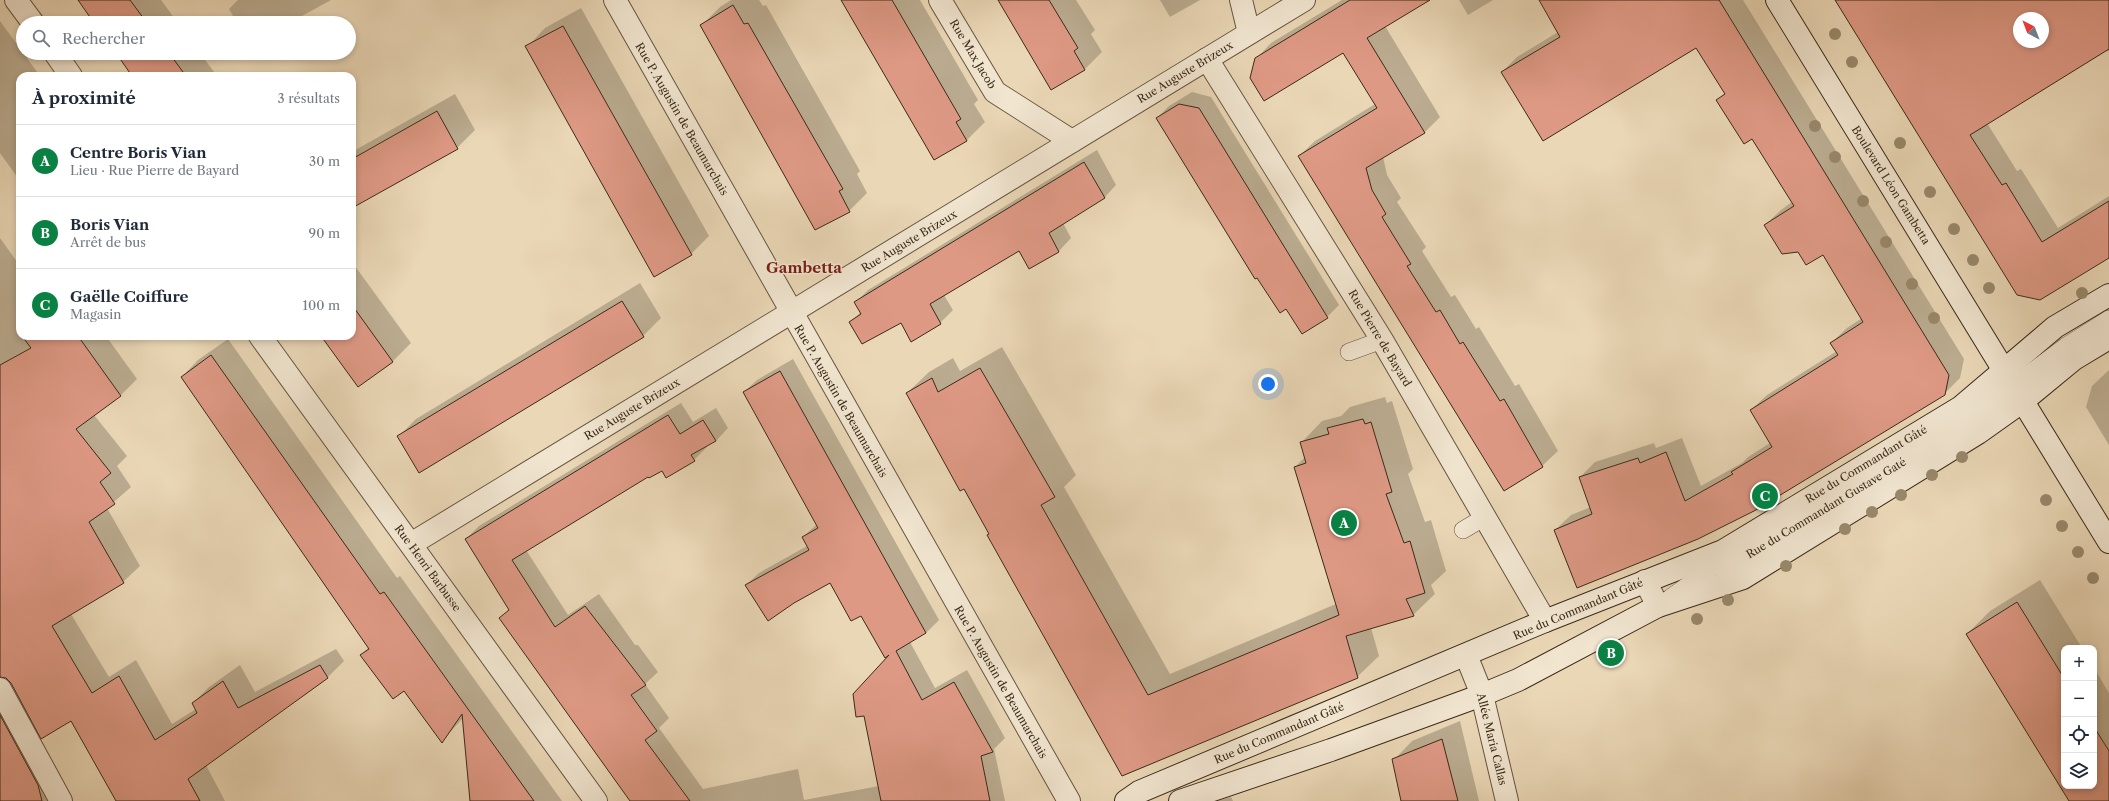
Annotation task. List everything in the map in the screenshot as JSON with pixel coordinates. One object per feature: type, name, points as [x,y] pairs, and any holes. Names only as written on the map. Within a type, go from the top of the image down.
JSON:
[{"type":"street","points":[[16,0],[27,16]]},
{"type":"street","name":"Rue P. Augustin de Beaumarchais","points":[[615,0],[1068,801]]},
{"type":"street","name":"Rue Max Jacob","points":[[940,0],[995,92],[1072,141]]},
{"type":"street","points":[[1241,0],[1249,33]]},
{"type":"street","name":"Rue Auguste Brizeux","points":[[411,544],[1304,0]]},
{"type":"street","name":"Boulevard Léon Gambetta","points":[[1777,0],[2109,542]]},
{"type":"street","name":"Rue Pierre de Bayard","points":[[1207,59],[1382,340],[1545,621]]},
{"type":"street","points":[[60,60],[68,72]]},
{"type":"street","points":[[1180,801],[1482,695],[1518,680],[1658,606],[1743,578],[1978,433],[2055,327],[2109,295]]},
{"type":"street","points":[[2013,385],[2074,359],[2109,338]]},
{"type":"street","name":"Rue Henri Barbusse","points":[[263,340],[596,801]]},
{"type":"street","name":"Rue du Commandant Gâté","points":[[1126,801],[1140,792],[1545,621],[1724,551],[1961,407],[2013,385]]},
{"type":"street","points":[[1645,581],[1658,606]]},
{"type":"street","name":"Allée Maria Callas","points":[[1466,655],[1482,695],[1507,801]]},
{"type":"street","points":[[0,689],[61,801]]},
{"type":"lane","points":[[2013,385],[2066,346],[2109,319]]},
{"type":"lane","points":[[1350,352],[1382,340]]},
{"type":"lane","points":[[1463,530],[1485,518]]},
{"type":"building","points":[[78,0],[130,0],[142,16],[89,16]]},
{"type":"building","points":[[841,0],[892,0],[961,119],[956,122],[967,141],[934,160]]},
{"type":"building","points":[[998,0],[1049,0],[1078,48],[1074,51],[1085,70],[1051,90]]},
{"type":"building","points":[[1350,0],[1430,0],[1367,38],[1425,133],[1366,168],[1372,190],[1386,214],[1382,217],[1411,264],[1407,266],[1436,312],[1440,310],[1460,344],[1463,342],[1500,401],[1504,399],[1543,467],[1504,491],[1298,156],[1377,108],[1343,53],[1264,101],[1250,78],[1255,58]]},
{"type":"building","points":[[1539,0],[1719,0],[1949,375],[1945,395],[1754,511],[1698,539],[1577,588],[1554,530],[1592,514],[1579,477],[1638,458],[1640,463],[1666,452],[1685,501],[1733,474],[1731,472],[1772,447],[1750,410],[1838,355],[1830,343],[1863,322],[1823,255],[1806,265],[1798,252],[1782,254],[1764,225],[1794,206],[1752,139],[1744,144],[1716,100],[1725,94],[1696,48],[1543,141],[1501,72],[1560,37]]},
{"type":"building","points":[[1835,0],[2109,0],[2109,49],[1970,135],[2002,185],[2006,183],[2042,242],[2109,201],[2109,258],[2040,300],[2017,295]]},
{"type":"building","points":[[733,5],[744,24],[748,23],[843,189],[839,191],[850,212],[815,230],[700,25]]},
{"type":"building","points":[[563,26],[692,255],[654,277],[525,46]]},
{"type":"building","points":[[121,60],[174,60],[183,72],[129,72]]},
{"type":"building","points":[[1179,104],[1199,108],[1328,318],[1302,334],[1286,309],[1280,313],[1257,278],[1255,279],[1156,118]]},
{"type":"building","points":[[437,111],[458,149],[356,206],[356,157]]},
{"type":"building","points":[[1084,162],[1105,198],[1049,233],[1059,252],[1029,269],[1019,251],[930,304],[941,324],[911,342],[901,323],[862,344],[849,322],[861,314],[854,302]]},
{"type":"building","points":[[622,301],[644,337],[419,473],[397,436]]},
{"type":"building","points":[[356,311],[393,362],[358,387],[324,340],[356,340]]},
{"type":"building","points":[[25,340],[81,340],[121,396],[76,429],[111,473],[100,482],[115,504],[89,522],[124,583],[52,626],[92,693],[119,676],[155,740],[197,713],[192,703],[223,681],[238,708],[320,665],[328,678],[188,779],[200,801],[116,801],[71,721],[41,739],[11,683],[6,678],[0,677],[0,365],[31,348]]},
{"type":"building","points":[[211,355],[380,594],[384,592],[534,801],[470,801],[462,714],[442,743],[404,691],[393,699],[360,655],[369,649],[181,377]]},
{"type":"building","points":[[980,368],[1055,497],[1041,505],[1148,695],[1339,615],[1294,467],[1306,463],[1300,442],[1329,434],[1327,428],[1363,419],[1365,424],[1371,422],[1392,492],[1386,494],[1404,543],[1410,541],[1425,593],[1406,599],[1414,616],[1346,636],[1358,678],[1122,776],[987,535],[989,534],[964,489],[960,491],[906,393],[932,378],[938,392]]},
{"type":"building","points":[[780,371],[926,633],[896,651],[922,700],[954,682],[993,752],[981,756],[990,801],[881,801],[864,716],[856,717],[853,694],[889,655],[885,658],[861,616],[851,621],[830,583],[794,603],[768,621],[745,585],[809,550],[802,537],[818,528],[743,392]]},
{"type":"building","points":[[668,415],[680,434],[703,420],[716,441],[691,455],[695,461],[666,478],[662,471],[649,478],[648,477],[512,560],[555,627],[585,606],[646,685],[631,695],[657,731],[645,740],[690,801],[630,801],[499,618],[509,610],[465,539]]},
{"type":"building","points":[[2017,602],[2061,673],[2061,788],[1966,634]]},
{"type":"building","points":[[0,715],[38,785],[42,801],[0,801]]},
{"type":"building","points":[[2097,732],[2109,751],[2109,801],[2069,801],[2062,789],[2097,789]]},
{"type":"building","points":[[1442,739],[1458,801],[1401,801],[1392,759]]},
{"type":"place","name":"Gaëlle Coiffure","points":[[1765,496]]},
{"type":"place","name":"Centre Boris Vian","points":[[1344,523]]},
{"type":"place","name":"Boris Vian","points":[[1611,653]]},
{"type":"district","name":"Gambetta","points":[[804,268]]}]
